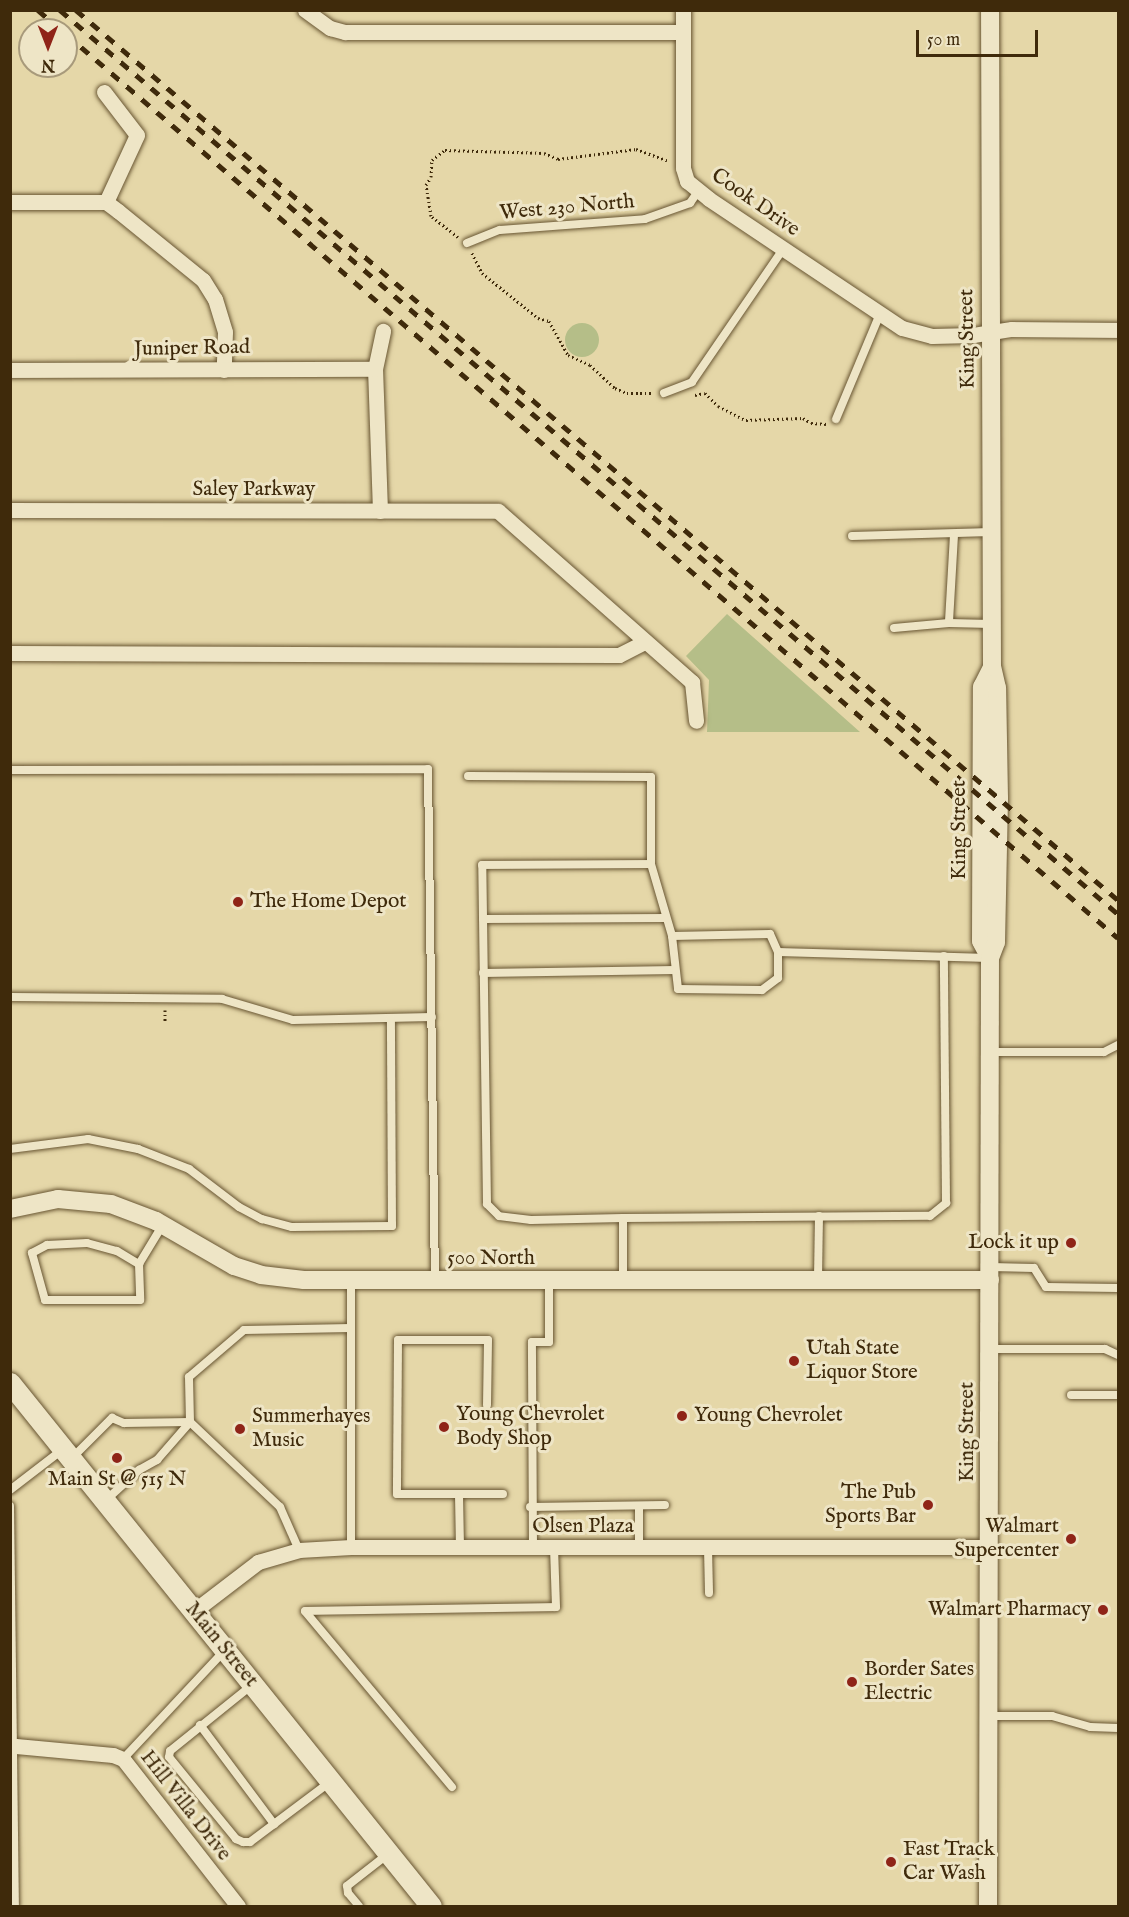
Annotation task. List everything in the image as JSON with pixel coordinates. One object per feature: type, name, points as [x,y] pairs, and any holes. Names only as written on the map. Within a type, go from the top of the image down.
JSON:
[{"type":"main road","name":"Main Street","points":[[10,1383],[431,1906]]},
{"type":"street","points":[[305,10],[330,28],[345,32],[683,32]]},
{"type":"street","name":"Cook Drive","points":[[683,10],[683,168],[687,181],[699,190],[902,328],[932,336],[990,333],[1012,329],[1119,330]]},
{"type":"street","name":"King Street","points":[[988,1906],[991,1349],[990,958],[996,942],[999,798],[997,688],[992,667],[990,10]]},
{"type":"street","points":[[104,92],[138,135],[106,202]]},
{"type":"street","points":[[10,202],[106,202],[203,280],[215,299],[225,332],[224,370]]},
{"type":"street","points":[[380,511],[375,369],[382,331]]},
{"type":"street","name":"Juniper Road","points":[[10,370],[375,369]]},
{"type":"street","name":"Saley Parkway","points":[[10,510],[498,511],[645,642]]},
{"type":"street","points":[[10,653],[620,655],[645,642],[692,682],[696,721]]},
{"type":"street","name":"500 North","points":[[10,1209],[47,1200],[85,1198],[125,1208],[163,1225],[247,1271],[289,1279],[351,1281],[818,1280],[991,1274]]},
{"type":"street","name":"Olsen Plaza","points":[[194,1611],[258,1562],[298,1550],[351,1547],[639,1549],[990,1547]]},
{"type":"street","name":"Hill Villa Drive","points":[[16,1746],[113,1755],[123,1760],[238,1906]]},
{"type":"lane","name":"West 230 North","points":[[466,243],[500,230],[645,219],[690,203],[699,190]]},
{"type":"lane","points":[[664,393],[692,382],[783,249]]},
{"type":"lane","points":[[837,419],[880,314]]},
{"type":"lane","points":[[852,536],[954,535],[992,532]]},
{"type":"lane","points":[[949,623],[954,535]]},
{"type":"lane","points":[[894,628],[949,623],[992,624]]},
{"type":"lane","points":[[10,770],[428,769],[435,1281]]},
{"type":"lane","points":[[468,776],[651,777],[651,864],[672,936],[678,989],[762,990],[778,978],[778,952],[770,934],[672,936]]},
{"type":"lane","points":[[651,864],[482,865],[487,1204],[499,1216],[520,1219],[930,1216],[946,1203],[944,956]]},
{"type":"lane","points":[[483,918],[666,918]]},
{"type":"lane","points":[[778,952],[990,958]]},
{"type":"lane","points":[[483,973],[675,970]]},
{"type":"lane","points":[[10,997],[212,998],[293,1020],[432,1017]]},
{"type":"lane","points":[[10,1149],[88,1139],[138,1149],[189,1169],[239,1208],[262,1219],[292,1227],[392,1226],[391,1018]]},
{"type":"lane","points":[[991,1052],[1104,1052],[1119,1045]]},
{"type":"lane","points":[[818,1280],[819,1216]]},
{"type":"lane","points":[[623,1218],[623,1281]]},
{"type":"lane","points":[[139,1264],[117,1251],[87,1243],[46,1245],[32,1253],[45,1300],[140,1300],[139,1264],[163,1225]]},
{"type":"lane","points":[[991,1274],[1034,1268],[1046,1287],[1119,1288]]},
{"type":"lane","points":[[351,1281],[351,1547]]},
{"type":"lane","points":[[533,1548],[530,1507],[532,1342],[549,1342],[549,1281]]},
{"type":"lane","points":[[105,1500],[157,1460],[190,1422],[189,1377],[244,1330],[351,1328]]},
{"type":"lane","points":[[487,1405],[488,1340],[398,1340],[397,1494],[503,1494]]},
{"type":"lane","points":[[991,1349],[1105,1349],[1119,1355]]},
{"type":"lane","points":[[1071,1395],[1119,1395]]},
{"type":"lane","points":[[10,1490],[67,1454],[112,1418],[124,1423],[190,1422],[280,1508],[298,1550]]},
{"type":"lane","points":[[459,1495],[460,1547]]},
{"type":"lane","points":[[530,1507],[665,1505]]},
{"type":"lane","points":[[10,1506],[12,1675],[16,1746],[15,1906]]},
{"type":"lane","points":[[639,1506],[639,1549]]},
{"type":"lane","points":[[452,1787],[305,1611],[556,1607],[554,1548]]},
{"type":"lane","points":[[708,1548],[709,1593]]},
{"type":"lane","points":[[123,1760],[225,1650]]},
{"type":"lane","points":[[253,1684],[170,1751],[169,1757],[236,1839],[250,1842],[330,1782]]},
{"type":"lane","points":[[989,1716],[1052,1716],[1090,1727],[1119,1728]]},
{"type":"lane","points":[[200,1725],[274,1824]]},
{"type":"lane","points":[[359,1906],[348,1893],[347,1886],[388,1854]]},
{"type":"path","points":[[668,160],[636,149],[558,159],[544,153],[445,150],[432,160],[431,177],[426,185],[431,216],[466,243],[482,273],[538,318],[549,321],[568,355],[590,365],[599,378],[621,391],[705,393],[718,406],[746,420],[803,418],[824,426],[837,419]]},
{"type":"path","points":[[165,1010],[165,1021]]},
{"type":"green space","points":[[582,323],[594,328],[599,340],[594,352],[582,357],[570,352],[565,340],[570,328]]},
{"type":"green space","points":[[727,614],[860,732],[707,732],[709,680],[686,656]]},
{"type":"railway","points":[[38,10],[47,18]]},
{"type":"railway","points":[[60,10],[1118,914]]},
{"type":"railway","points":[[76,10],[1118,900]]},
{"type":"railway","points":[[78,44],[1118,938]]},
{"type":"place","name":"The Home Depot","points":[[238,902]]},
{"type":"place","name":"Lock it up","points":[[1071,1243]]},
{"type":"place","name":"Utah State Liquor Store","points":[[794,1361]]},
{"type":"place","name":"Young Chevrolet","points":[[682,1416]]},
{"type":"place","name":"Young Chevrolet Body Shop","points":[[444,1427]]},
{"type":"place","name":"Summerhayes Music","points":[[240,1429]]},
{"type":"place","name":"Main St @ 515 N","points":[[117,1458]]},
{"type":"place","name":"The Pub Sports Bar","points":[[928,1505]]},
{"type":"place","name":"Walmart Supercenter","points":[[1071,1539]]},
{"type":"place","name":"Walmart Pharmacy","points":[[1103,1610]]},
{"type":"place","name":"Border Sates Electric","points":[[852,1682]]},
{"type":"place","name":"Fast Track Car Wash","points":[[891,1862]]}]
